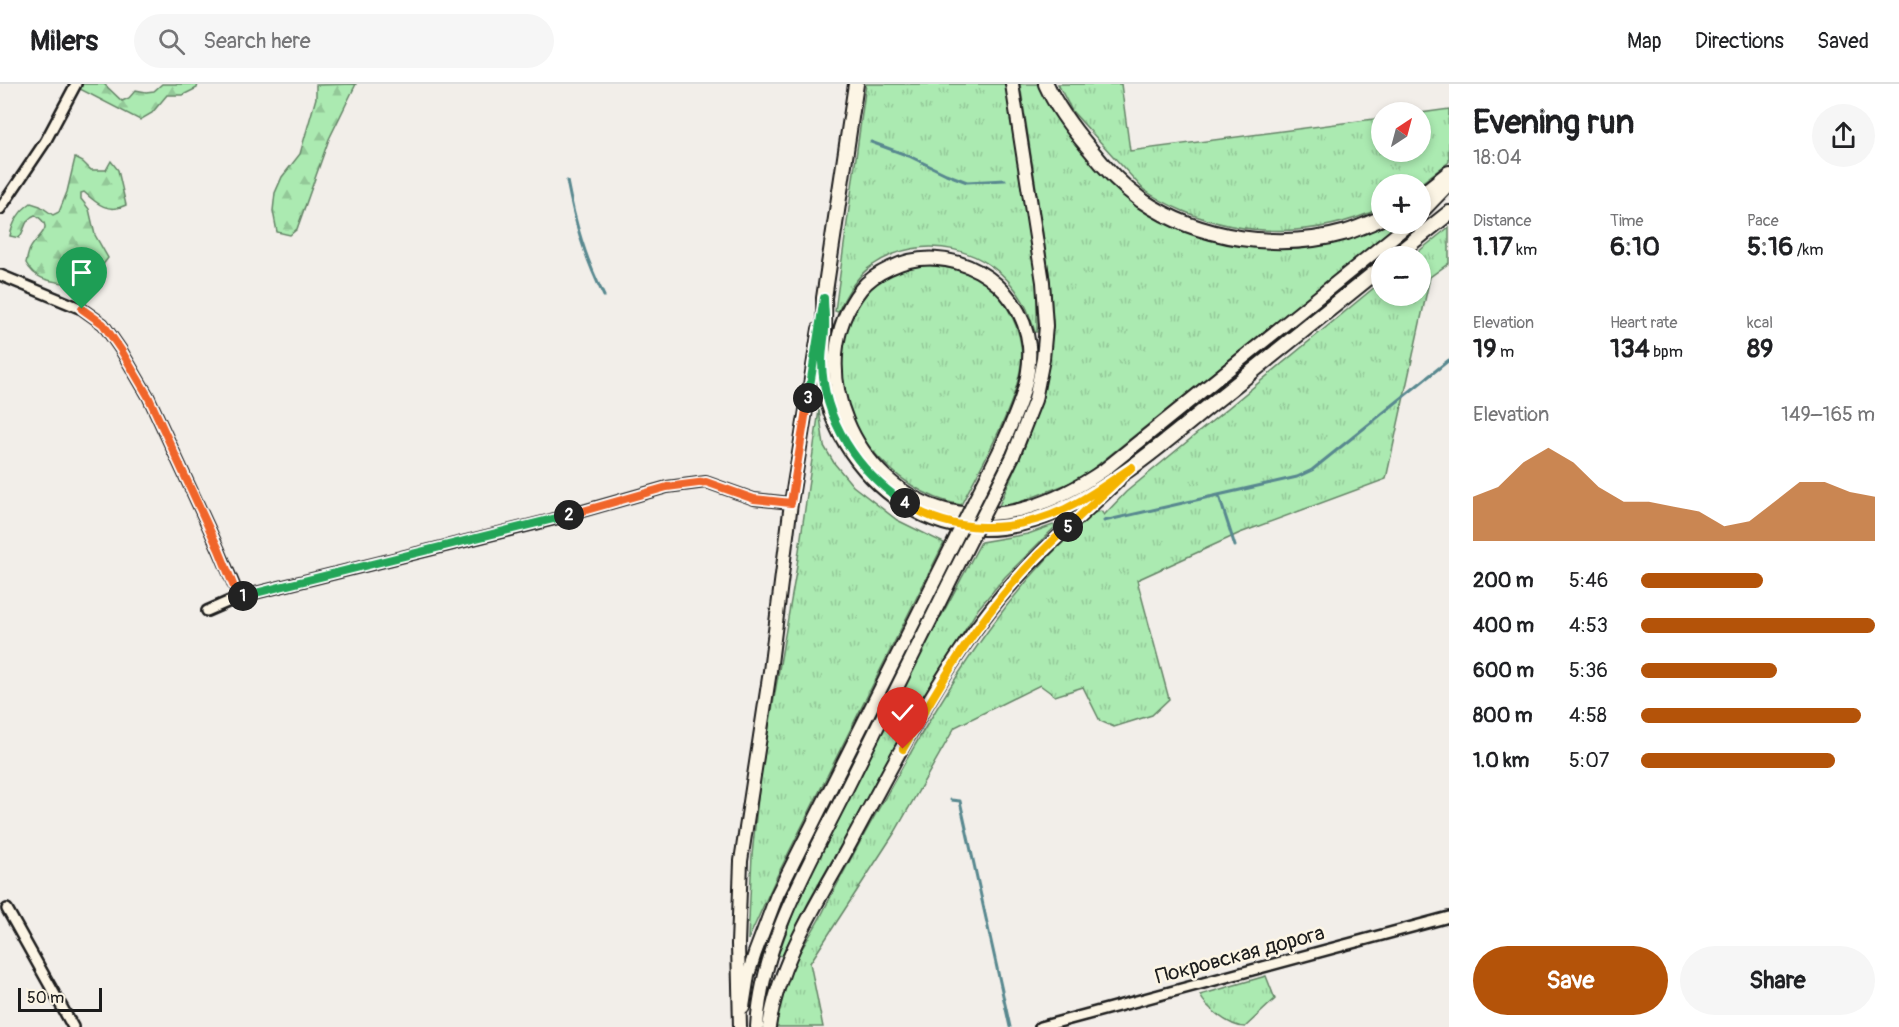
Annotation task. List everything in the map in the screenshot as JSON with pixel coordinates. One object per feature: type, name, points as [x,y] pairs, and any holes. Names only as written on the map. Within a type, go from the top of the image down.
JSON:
[{"type":"main road","points":[[740,1024],[738,944],[741,861],[770,671],[791,503],[856,84]]},
{"type":"main road","points":[[757,1027],[761,985],[767,962],[790,902],[1013,456],[1037,393],[1046,326],[1043,282],[1012,84]]},
{"type":"main road","points":[[1046,84],[1055,104],[1105,166],[1141,200],[1177,219],[1228,236],[1280,240],[1335,235],[1371,222]]},
{"type":"main road","points":[[1431,187],[1449,173]]},
{"type":"main road","points":[[1431,203],[1449,184]]},
{"type":"main road","points":[[1416,240],[1431,219],[1449,203]]},
{"type":"main road","points":[[1408,246],[1449,213]]},
{"type":"main road","points":[[740,1024],[748,975],[777,895],[935,580],[969,512],[1000,450],[1019,405],[1029,358],[1029,345],[1023,322],[1007,295],[985,274],[968,265],[944,259],[924,258],[903,262],[873,277],[864,285],[849,306],[839,330],[837,343],[835,375],[837,392],[853,434],[884,475],[912,495],[948,511],[969,512],[994,514],[1035,506],[1057,498],[1079,487],[1104,470],[1397,234]]},
{"type":"main road","points":[[769,1027],[779,985],[801,936],[923,713],[964,646],[993,606],[1024,570],[1132,467],[1371,276]]},
{"type":"main road","points":[[824,298],[825,327],[822,362],[831,410],[839,430],[860,464],[874,480],[890,494],[919,512],[950,523],[970,527],[989,528],[1028,522],[1065,509],[1132,467]]},
{"type":"street","points":[[0,209],[45,142],[76,84]]},
{"type":"street","points":[[0,275],[82,309],[103,324],[148,396],[219,550],[238,597]]},
{"type":"street","points":[[207,610],[238,597],[551,520],[667,487],[706,482],[754,499],[791,503]]},
{"type":"street","points":[[7,909],[73,1027]]},
{"type":"street","name":"Покровская дорога","points":[[1040,1027],[1449,917]]},
{"type":"green space","points":[[80,84],[104,84],[122,101],[129,98],[136,90],[154,91],[162,84],[198,84],[197,88],[183,95],[167,95],[152,113],[140,120],[78,88]]},
{"type":"green space","points":[[356,84],[329,139],[297,229],[290,235],[277,232],[273,211],[275,193],[282,177],[300,154],[316,98],[316,85]]},
{"type":"green space","points":[[866,84],[1006,84],[1037,283],[1037,332],[1035,332],[1021,298],[1008,281],[992,267],[974,256],[933,247],[913,249],[892,255],[873,265],[848,292],[838,312],[835,311]]},
{"type":"green space","points":[[1020,84],[1040,84],[1050,109],[1090,161],[1137,203],[1240,245],[1348,238],[1371,230],[1371,234],[1386,234],[1080,479],[1015,504],[998,508],[1027,441],[1049,363],[1053,324],[1050,280]]},
{"type":"green space","points":[[1058,84],[1121,84],[1130,151],[1371,119],[1371,162],[1431,162],[1431,112],[1449,109],[1449,162],[1431,176],[1371,174],[1371,212],[1357,218],[1308,229],[1257,230],[1207,220],[1162,201],[1143,189],[1072,111]]},
{"type":"green space","points":[[75,158],[91,170],[106,170],[111,161],[118,170],[126,205],[120,208],[109,208],[99,204],[84,192],[81,193],[81,199],[89,209],[95,235],[108,258],[102,266],[89,266],[70,284],[39,277],[26,263],[30,249],[45,228],[35,215],[27,222],[19,238],[10,236],[17,217],[31,203],[53,215],[59,212],[67,192]]},
{"type":"green space","points":[[1449,227],[1449,263],[1431,276],[1431,246],[1425,246]]},
{"type":"green space","points":[[925,265],[961,271],[972,275],[991,288],[1000,296],[1012,316],[1021,345],[1021,363],[1010,404],[991,449],[961,505],[921,491],[897,475],[876,455],[856,426],[843,383],[842,360],[845,338],[852,317],[863,298],[889,275]]},
{"type":"green space","points":[[1371,290],[1371,306],[1424,306],[1386,479],[1240,533],[1137,580],[1169,699],[1152,715],[1114,727],[1100,721],[1083,687],[1055,696],[1040,685],[955,727],[895,832],[810,963],[823,1027],[775,1027],[785,987],[796,959],[923,731],[965,664],[1012,600],[1064,540],[1094,513],[1101,511],[1104,515],[1126,492]]},
{"type":"green space","points":[[819,410],[824,446],[834,463],[853,486],[897,520],[944,543],[777,876],[748,940],[752,855],[760,779],[796,572]]},
{"type":"green space","points":[[1053,525],[1055,527],[1005,577],[978,609],[924,697],[808,903],[782,956],[778,955],[799,897],[905,684],[981,542],[1028,534]]},
{"type":"green space","points":[[1266,976],[1275,999],[1245,1027],[1232,1024],[1219,1016],[1200,995]]},
{"type":"waterway","points":[[871,142],[967,182],[1005,180]]},
{"type":"waterway","points":[[567,181],[581,240],[604,296]]},
{"type":"waterway","points":[[1104,521],[1297,477],[1312,470],[1449,360]]},
{"type":"waterway","points":[[1219,496],[1235,546]]},
{"type":"waterway","points":[[951,800],[960,801],[1010,1027]]},
{"type":"route","points":[[82,309],[103,324],[148,396],[219,550],[238,597],[551,520],[667,487],[706,482],[754,499],[791,503],[824,298],[825,327],[822,362],[831,410],[839,430],[860,464],[874,480],[909,506],[928,516],[970,527],[989,528],[1028,522],[1083,500],[1132,467],[1040,554],[999,599],[942,681],[903,749]]}]
